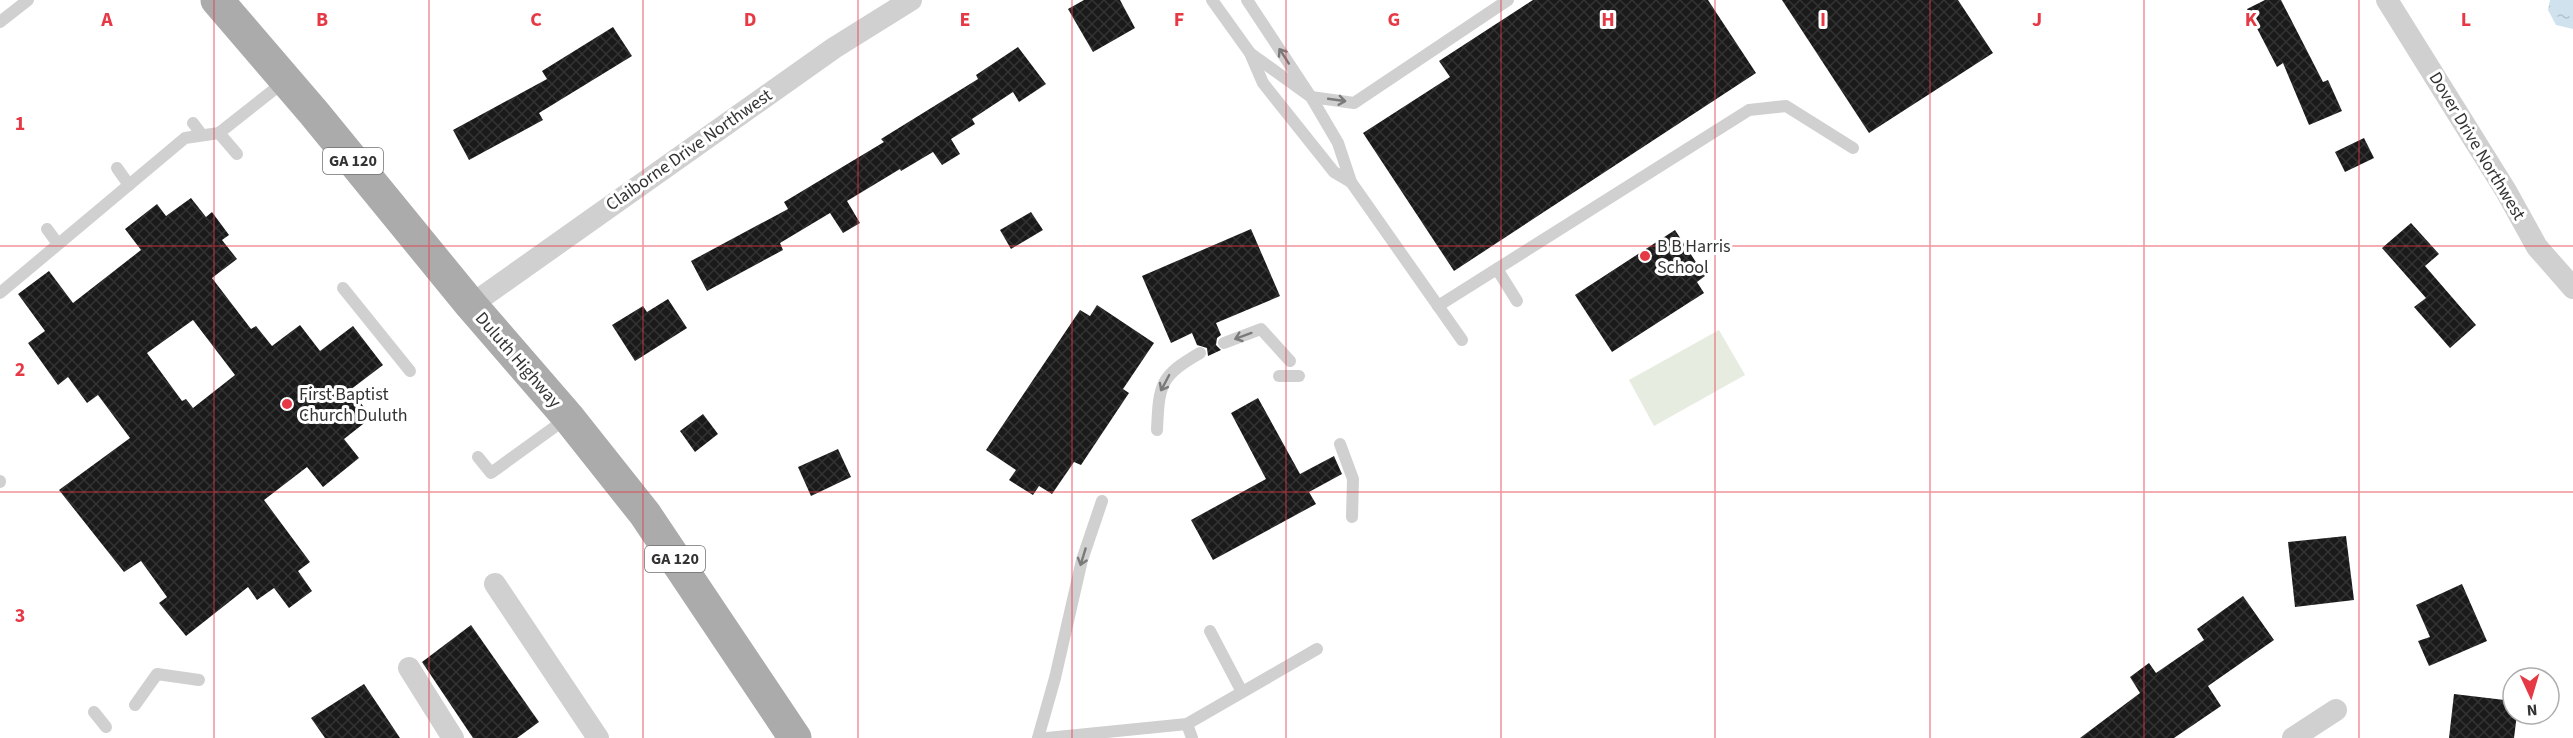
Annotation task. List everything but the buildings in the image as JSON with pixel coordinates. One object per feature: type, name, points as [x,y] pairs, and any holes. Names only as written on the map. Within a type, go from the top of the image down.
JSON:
[{"type":"main road","name":"Duluth Highway","points":[[217,0],[471,305],[568,417],[645,514],[795,738]]},
{"type":"street","name":"Claiborne Drive Northwest","points":[[471,305],[834,48],[911,0]]},
{"type":"street","name":"Dover Drive Northwest","points":[[2387,0],[2506,191],[2537,247],[2573,288]]},
{"type":"street","points":[[495,584],[598,738]]},
{"type":"street","points":[[409,668],[453,738]]},
{"type":"street","points":[[2294,738],[2336,710]]},
{"type":"lane","points":[[0,22],[28,0]]},
{"type":"lane","points":[[1212,0],[1250,53],[1263,83],[1334,172],[1351,182]]},
{"type":"lane","points":[[1247,0],[1311,97],[1338,144],[1351,182],[1462,340]]},
{"type":"lane","points":[[1250,53],[1311,97],[1354,103],[1508,0]]},
{"type":"lane","points":[[0,293],[185,138],[219,133],[285,81]]},
{"type":"lane","points":[[1438,306],[1749,110],[1786,106],[1853,148]]},
{"type":"lane","points":[[193,123],[202,135]]},
{"type":"lane","points":[[219,133],[237,154]]},
{"type":"lane","points":[[117,168],[129,184]]},
{"type":"lane","points":[[47,229],[58,244]]},
{"type":"lane","points":[[1497,269],[1517,301]]},
{"type":"lane","points":[[343,288],[410,371]]},
{"type":"lane","points":[[1224,342],[1261,329],[1290,361]]},
{"type":"lane","points":[[1157,430],[1159,395],[1173,369],[1200,353]]},
{"type":"lane","points":[[1279,376],[1299,376]]},
{"type":"lane","points":[[478,457],[491,472],[568,417]]},
{"type":"lane","points":[[1340,444],[1353,479],[1352,517]]},
{"type":"lane","points":[[1038,738],[1055,678],[1082,560],[1102,501]]},
{"type":"lane","points":[[1210,631],[1242,692]]},
{"type":"lane","points":[[1047,738],[1187,724],[1317,649]]},
{"type":"lane","points":[[135,705],[157,674],[199,680]]},
{"type":"lane","points":[[94,712],[106,727]]},
{"type":"lane","points":[[1187,724],[1192,738]]},
{"type":"shaded area","points":[[1719,330],[1745,375],[1654,426],[1629,380]]},
{"type":"water","points":[[2550,0],[2573,0],[2573,29],[2556,25],[2548,10]]},
{"type":"place","name":"B B Harris School","points":[[1645,256]]},
{"type":"place","name":"First Baptist Church Duluth","points":[[287,404]]}]
